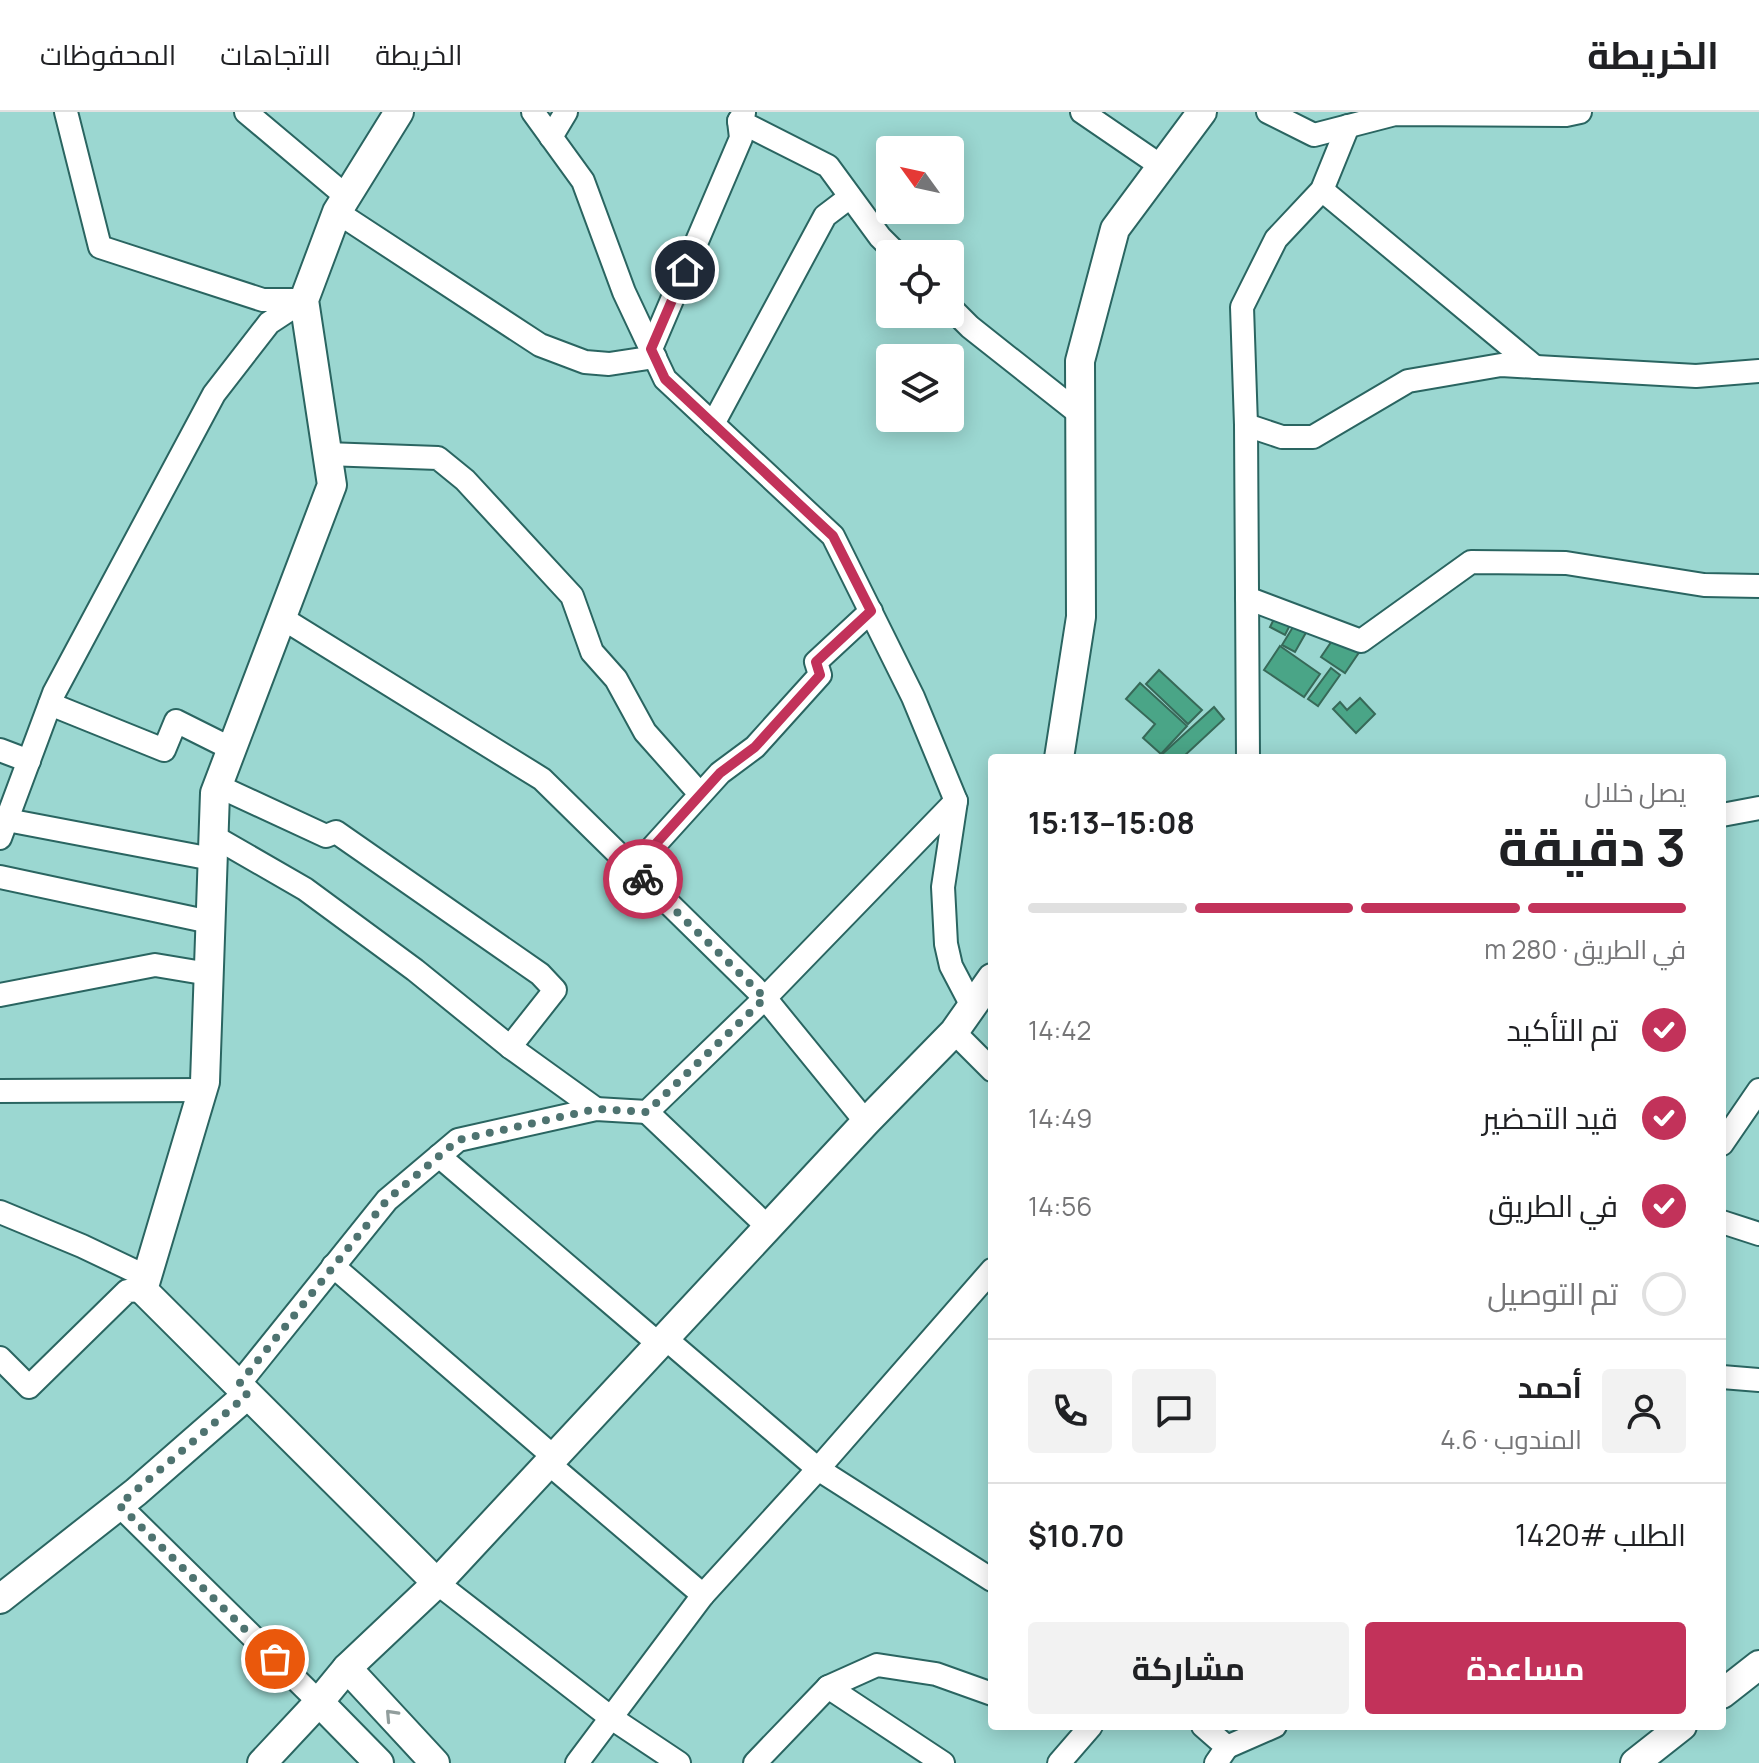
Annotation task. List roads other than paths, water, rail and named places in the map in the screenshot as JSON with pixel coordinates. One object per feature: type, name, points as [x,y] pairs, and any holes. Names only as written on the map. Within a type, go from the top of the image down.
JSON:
[{"type":"street","points":[[66,112],[100,247],[263,300],[304,300]]},
{"type":"street","points":[[246,112],[342,205],[540,345],[585,362],[609,364],[653,353]]},
{"type":"street","points":[[145,1284],[205,1082],[215,793],[332,485],[304,300],[342,205],[399,112]]},
{"type":"street","points":[[533,112],[583,181],[624,292],[665,379],[833,536],[871,611],[913,697],[956,801],[943,887],[946,944],[951,966],[973,1008]]},
{"type":"street","points":[[551,137],[566,112]]},
{"type":"street","points":[[1082,112],[1161,166]]},
{"type":"street","points":[[1060,754],[1081,617],[1080,361],[1115,229],[1202,112]]},
{"type":"street","points":[[1268,112],[1314,135],[1396,113],[1566,115],[1580,112]]},
{"type":"street","points":[[653,353],[741,138],[742,117],[828,166],[883,240]]},
{"type":"street","points":[[1248,754],[1246,425],[1242,307],[1276,239],[1322,190],[1348,126]]},
{"type":"street","points":[[1322,190],[1535,367]]},
{"type":"street","points":[[713,424],[825,216],[850,197]]},
{"type":"street","points":[[304,300],[269,323],[214,394],[50,704],[2,831],[213,848],[305,889],[415,970],[510,1047],[596,1109]]},
{"type":"street","points":[[964,321],[1080,414]]},
{"type":"street","points":[[1246,425],[1282,437],[1313,437],[1408,381],[1501,365],[1696,376],[1759,371]]},
{"type":"street","points":[[326,454],[438,458],[465,480],[572,596],[592,652],[616,679],[645,732],[700,794]]},
{"type":"street","points":[[1247,598],[1361,641],[1471,562],[1566,563],[1704,585],[1759,586]]},
{"type":"street","points":[[633,869],[720,773],[755,747],[820,675],[816,662],[871,611]]},
{"type":"street","points":[[282,618],[542,779],[765,998],[866,1122]]},
{"type":"street","points":[[50,704],[164,750],[176,721],[232,749]]},
{"type":"street","points":[[0,750],[29,761]]},
{"type":"street","points":[[218,786],[326,836],[336,832],[540,974],[555,990],[510,1047]]},
{"type":"street","points":[[647,1112],[765,998],[956,801]]},
{"type":"street","points":[[1726,815],[1757,815]]},
{"type":"street","points":[[0,877],[210,922]]},
{"type":"street","points":[[0,995],[155,965],[209,974]]},
{"type":"street","points":[[262,1763],[347,1668],[437,1583],[866,1122],[954,1032],[988,984]]},
{"type":"street","points":[[954,1032],[988,1066]]},
{"type":"street","points":[[0,1091],[203,1090]]},
{"type":"street","points":[[1726,1138],[1759,1090]]},
{"type":"street","points":[[0,1599],[119,1505],[243,1389],[333,1266],[387,1200],[458,1140],[596,1109],[647,1112],[769,1228]]},
{"type":"street","points":[[439,1156],[818,1469],[988,1577]]},
{"type":"street","points":[[0,1212],[82,1246],[145,1284],[243,1389],[437,1583],[610,1717],[679,1763]]},
{"type":"street","points":[[1726,1223],[1759,1234]]},
{"type":"street","points":[[333,1266],[703,1595]]},
{"type":"street","points":[[577,1763],[703,1595],[988,1275]]},
{"type":"street","points":[[0,1358],[29,1387],[127,1291],[145,1284]]},
{"type":"street","points":[[1726,1377],[1759,1380]]},
{"type":"street","points":[[119,1505],[379,1763]]},
{"type":"street","points":[[755,1763],[828,1687],[877,1665],[936,1674],[988,1693]]},
{"type":"street","points":[[347,1668],[435,1763]]},
{"type":"street","points":[[828,1687],[939,1762]]},
{"type":"street","points":[[1059,1763],[1084,1730]]},
{"type":"street","points":[[1206,1730],[1222,1755],[1268,1730]]},
{"type":"street","points":[[1635,1763],[1677,1730]]}]
